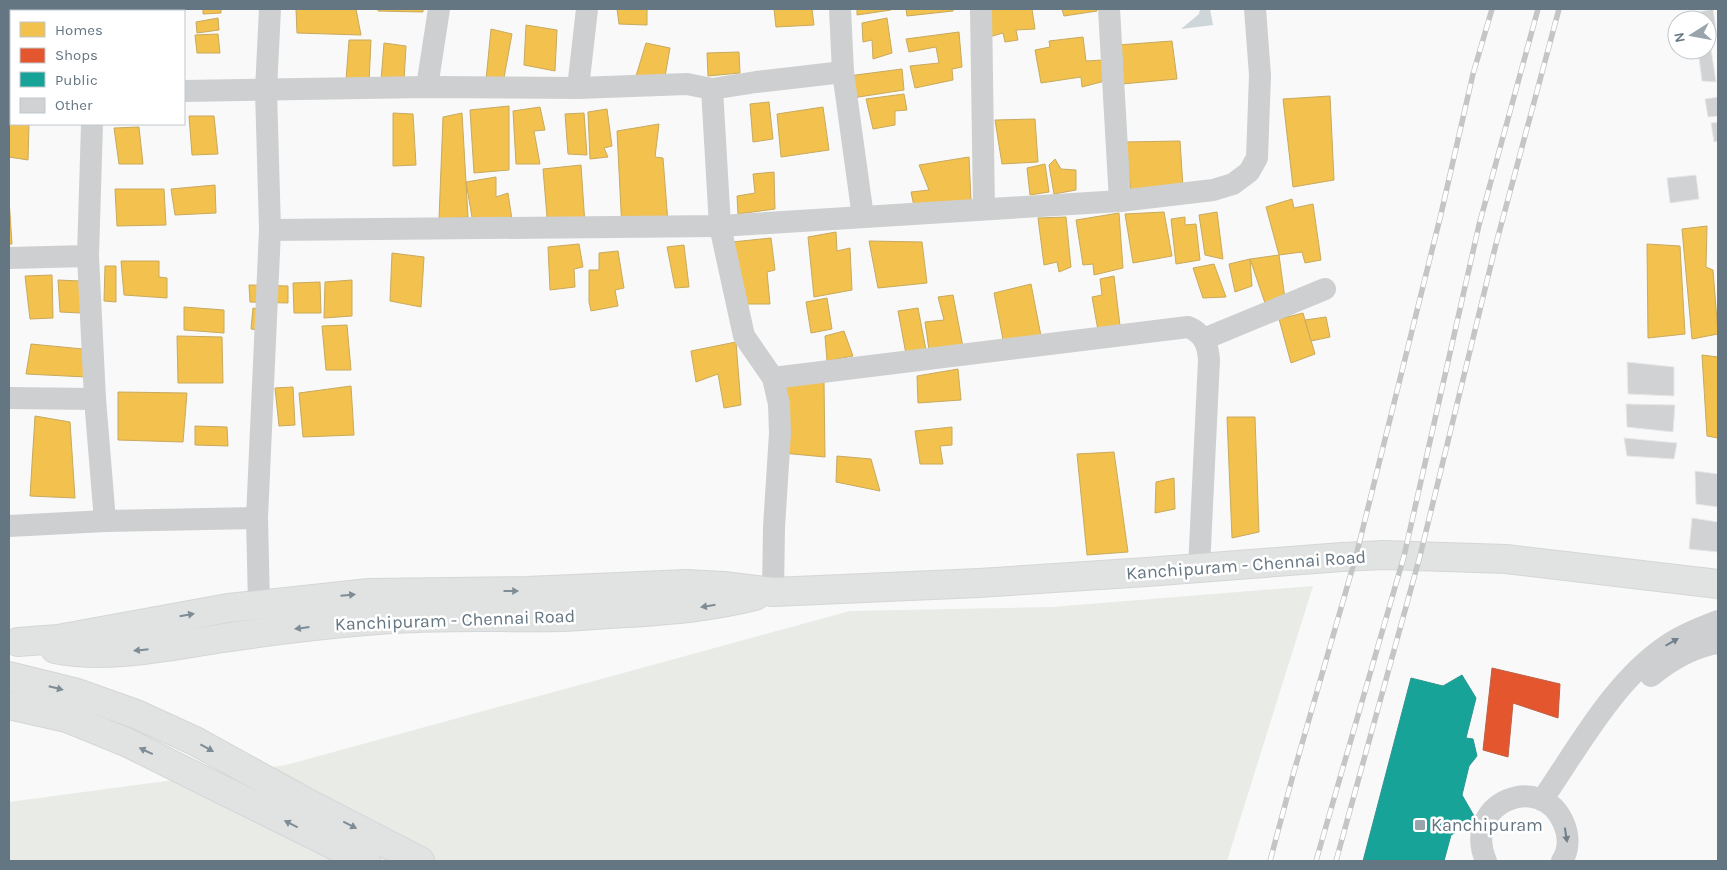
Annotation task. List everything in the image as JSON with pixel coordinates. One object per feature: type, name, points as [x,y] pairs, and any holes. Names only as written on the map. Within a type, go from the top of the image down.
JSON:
[{"type":"main road","name":"Kanchipuram - Chennai Road","points":[[14,642],[58,639],[228,608],[369,594],[527,591],[686,584],[773,592],[980,583],[1384,555],[1506,559],[1718,584]]},
{"type":"main road","name":"Kanchipuram - Chennai Road","points":[[14,642],[69,652],[114,652],[157,648],[226,637],[380,620],[438,617],[565,617],[685,609],[729,603],[773,592]]},
{"type":"main road","points":[[9,676],[74,692],[136,714],[195,742],[420,861]]},
{"type":"main road","points":[[9,705],[67,718],[126,742],[366,861]]},
{"type":"street","points":[[259,604],[257,518],[270,230],[266,90],[270,9]]},
{"type":"street","points":[[427,87],[439,9]]},
{"type":"street","points":[[578,88],[587,9]]},
{"type":"street","points":[[840,9],[843,72],[863,217]]},
{"type":"street","points":[[981,9],[984,209]]},
{"type":"street","points":[[1109,9],[1120,201]]},
{"type":"street","points":[[270,230],[720,226],[1120,201],[1213,190],[1233,184],[1249,172],[1257,158],[1260,84],[1255,9]]},
{"type":"street","points":[[185,91],[427,87],[578,88],[686,84],[712,89],[843,72]]},
{"type":"street","points":[[712,89],[720,226],[744,336],[773,378],[779,404],[780,433],[774,527],[773,592]]},
{"type":"street","points":[[92,125],[88,256],[95,399],[105,521]]},
{"type":"street","points":[[9,258],[88,256]]},
{"type":"street","points":[[1204,339],[1325,289]]},
{"type":"street","points":[[773,378],[1188,327],[1197,331],[1209,348],[1199,568]]},
{"type":"street","points":[[9,398],[95,399]]},
{"type":"street","points":[[9,526],[105,521],[257,518]]},
{"type":"street","points":[[1548,804],[1614,697],[1635,674],[1666,645],[1694,630],[1718,621]]},
{"type":"street","points":[[1548,804],[1567,785],[1598,737],[1619,709],[1644,682],[1690,650],[1718,643]]},
{"type":"street","points":[[1486,861],[1481,846],[1481,831],[1487,817],[1496,806],[1510,799],[1524,796],[1548,804],[1561,817],[1567,830],[1568,844],[1562,861]]},
{"type":"shaded area","points":[[1200,9],[1210,9],[1213,25],[1181,29],[1199,14]]},
{"type":"shaded area","points":[[1313,586],[1227,861],[9,861],[9,802],[286,765],[850,611],[1052,607]]},
{"type":"building: Homes","points":[[157,9],[158,10],[115,10]]},
{"type":"building: Homes","points":[[203,9],[221,9],[221,13],[203,14]]},
{"type":"building: Homes","points":[[296,9],[356,9],[361,35],[297,33]]},
{"type":"building: Homes","points":[[378,9],[423,9],[423,12],[378,11]]},
{"type":"building: Homes","points":[[617,9],[647,9],[647,25],[619,24]]},
{"type":"building: Homes","points":[[774,9],[812,9],[814,25],[776,27]]},
{"type":"building: Homes","points":[[857,9],[891,9],[891,10],[857,15]]},
{"type":"building: Homes","points":[[906,9],[953,9],[953,11],[907,16]]},
{"type":"building: Homes","points":[[980,9],[1032,9],[1035,29],[1016,30],[1018,40],[1005,42],[1003,33],[982,39]]},
{"type":"building: Homes","points":[[1062,9],[1096,9],[1097,11],[1064,16]]},
{"type":"building: Homes","points":[[218,18],[219,30],[197,33],[196,22]]},
{"type":"building: Homes","points":[[887,18],[892,53],[873,59],[872,40],[863,42],[862,23]]},
{"type":"building: Homes","points":[[526,25],[557,30],[555,71],[524,65]]},
{"type":"building: Homes","points":[[491,29],[512,34],[503,83],[486,80]]},
{"type":"building: Homes","points":[[959,32],[962,67],[952,69],[953,80],[915,88],[910,66],[939,63],[936,47],[909,52],[906,39]]},
{"type":"building: Homes","points":[[218,34],[220,53],[197,53],[195,35]]},
{"type":"building: Homes","points":[[1083,37],[1086,61],[1103,60],[1105,81],[1082,87],[1081,77],[1041,83],[1035,50],[1050,47],[1049,41]]},
{"type":"building: Homes","points":[[9,39],[10,71],[9,71]]},
{"type":"building: Homes","points":[[349,40],[371,40],[369,83],[346,80]]},
{"type":"building: Homes","points":[[1172,41],[1177,79],[1122,84],[1118,45]]},
{"type":"building: Homes","points":[[384,43],[406,46],[404,81],[381,81]]},
{"type":"building: Homes","points":[[646,43],[670,48],[664,82],[636,76]]},
{"type":"building: Homes","points":[[739,52],[740,73],[708,76],[707,53]]},
{"type":"building: Homes","points":[[902,69],[904,90],[852,98],[848,76]]},
{"type":"building: Homes","points":[[904,94],[907,110],[895,111],[895,125],[873,129],[866,99]]},
{"type":"building: Homes","points":[[1330,96],[1334,180],[1293,187],[1283,99]]},
{"type":"building: Homes","points":[[769,102],[773,139],[753,142],[750,104]]},
{"type":"building: Homes","points":[[509,106],[509,170],[474,173],[470,110]]},
{"type":"building: Homes","points":[[540,107],[545,130],[534,131],[540,164],[516,164],[513,111]]},
{"type":"building: Homes","points":[[823,107],[829,150],[781,157],[777,114]]},
{"type":"building: Homes","points":[[10,108],[10,125],[29,125],[28,160],[9,157]]},
{"type":"building: Homes","points":[[607,109],[612,146],[604,148],[608,157],[590,159],[588,112]]},
{"type":"building: Homes","points":[[393,113],[413,114],[416,165],[393,166]]},
{"type":"building: Homes","points":[[462,113],[468,217],[439,219],[443,117]]},
{"type":"building: Homes","points":[[584,113],[587,155],[568,154],[565,114]]},
{"type":"building: Homes","points":[[189,116],[214,116],[218,154],[192,155]]},
{"type":"building: Homes","points":[[1035,119],[1038,162],[1002,164],[995,120]]},
{"type":"building: Homes","points":[[659,124],[655,157],[663,158],[668,223],[622,230],[617,131]]},
{"type":"building: Homes","points":[[139,127],[143,164],[119,164],[114,128]]},
{"type":"building: Homes","points":[[1180,141],[1183,187],[1131,191],[1125,142]]},
{"type":"building: Homes","points":[[969,157],[971,201],[915,211],[911,192],[929,190],[919,165]]},
{"type":"building: Homes","points":[[1055,159],[1061,169],[1076,170],[1076,190],[1054,194],[1049,165]]},
{"type":"building: Homes","points":[[1045,164],[1049,192],[1030,195],[1027,168]]},
{"type":"building: Homes","points":[[581,165],[585,225],[548,229],[543,169]]},
{"type":"building: Homes","points":[[774,172],[775,209],[738,214],[737,196],[755,193],[753,174]]},
{"type":"building: Homes","points":[[496,177],[496,197],[508,193],[513,226],[474,229],[466,182]]},
{"type":"building: Homes","points":[[215,185],[216,213],[175,215],[171,189]]},
{"type":"building: Homes","points":[[115,189],[164,189],[166,225],[117,226]]},
{"type":"building: Homes","points":[[9,199],[12,244],[9,244]]},
{"type":"building: Homes","points":[[1292,199],[1294,208],[1313,204],[1321,260],[1305,263],[1302,252],[1279,255],[1266,207]]},
{"type":"building: Homes","points":[[1164,212],[1172,256],[1133,263],[1125,214]]},
{"type":"building: Homes","points":[[1217,212],[1223,259],[1205,255],[1199,215]]},
{"type":"building: Homes","points":[[1119,213],[1123,268],[1094,275],[1093,264],[1083,265],[1076,220]]},
{"type":"building: Homes","points":[[1066,217],[1071,267],[1059,272],[1057,262],[1044,265],[1038,218]]},
{"type":"building: Homes","points":[[1185,217],[1185,225],[1196,224],[1200,260],[1176,264],[1171,219]]},
{"type":"building: Homes","points":[[1707,226],[1706,267],[1713,270],[1718,334],[1692,339],[1682,229]]},
{"type":"building: Homes","points":[[836,232],[837,251],[850,248],[852,290],[814,297],[808,237]]},
{"type":"building: Homes","points":[[771,238],[775,270],[767,272],[770,304],[739,304],[732,242]]},
{"type":"building: Homes","points":[[869,241],[922,242],[927,283],[878,288]]},
{"type":"building: Homes","points":[[579,244],[583,267],[574,269],[575,287],[550,290],[548,247]]},
{"type":"building: Homes","points":[[1647,244],[1680,246],[1685,334],[1648,338]]},
{"type":"building: Homes","points":[[684,245],[689,287],[675,288],[667,247]]},
{"type":"building: Homes","points":[[618,251],[624,288],[615,290],[618,306],[591,311],[589,302],[589,270],[599,270],[599,253]]},
{"type":"building: Homes","points":[[392,253],[424,257],[421,307],[390,301]]},
{"type":"building: Homes","points":[[1279,255],[1285,299],[1265,303],[1250,259]]},
{"type":"building: Homes","points":[[1250,259],[1252,286],[1235,292],[1229,264]]},
{"type":"building: Homes","points":[[121,261],[159,261],[159,277],[167,278],[167,298],[124,295]]},
{"type":"building: Homes","points":[[1214,264],[1226,297],[1203,298],[1193,268]]},
{"type":"building: Homes","points":[[105,266],[116,266],[116,302],[104,301]]},
{"type":"building: Homes","points":[[52,275],[53,318],[30,319],[25,276]]},
{"type":"building: Homes","points":[[1114,276],[1122,342],[1101,347],[1092,297],[1102,295],[1100,279]]},
{"type":"building: Homes","points":[[58,280],[80,281],[81,313],[60,312]]},
{"type":"building: Homes","points":[[352,280],[352,316],[324,318],[325,282]]},
{"type":"building: Homes","points":[[320,282],[321,313],[294,313],[293,283]]},
{"type":"building: Homes","points":[[1031,284],[1042,341],[1005,350],[994,293]]},
{"type":"building: Homes","points":[[249,285],[288,286],[288,303],[250,302]]},
{"type":"building: Homes","points":[[953,295],[964,352],[930,357],[925,322],[944,320],[938,297]]},
{"type":"building: Homes","points":[[827,298],[832,329],[811,333],[806,302]]},
{"type":"building: Homes","points":[[184,307],[224,310],[224,333],[184,330]]},
{"type":"building: Homes","points":[[253,308],[267,311],[266,331],[251,329]]},
{"type":"building: Homes","points":[[918,308],[926,350],[906,354],[898,311]]},
{"type":"building: Homes","points":[[1303,313],[1315,354],[1291,363],[1279,319]]},
{"type":"building: Homes","points":[[1326,317],[1330,337],[1311,341],[1305,320]]},
{"type":"building: Homes","points":[[347,325],[351,370],[326,370],[322,326]]},
{"type":"building: Homes","points":[[844,331],[853,356],[827,361],[825,336]]},
{"type":"building: Homes","points":[[177,336],[222,337],[223,383],[178,383]]},
{"type":"building: Homes","points":[[736,342],[741,405],[724,408],[718,374],[696,382],[691,351]]},
{"type":"building: Homes","points":[[31,344],[83,349],[86,377],[26,374]]},
{"type":"building: Homes","points":[[1702,355],[1718,357],[1718,438],[1707,436]]},
{"type":"building: Homes","points":[[958,369],[961,400],[918,403],[917,376]]},
{"type":"building: Homes","points":[[783,381],[824,381],[825,457],[782,453]]},
{"type":"building: Homes","points":[[351,386],[354,435],[303,437],[299,393]]},
{"type":"building: Homes","points":[[293,387],[295,425],[279,426],[275,388]]},
{"type":"building: Homes","points":[[118,392],[187,393],[183,442],[118,440]]},
{"type":"building: Homes","points":[[35,416],[70,422],[75,498],[30,496]]},
{"type":"building: Homes","points":[[1227,417],[1255,417],[1259,532],[1232,538]]},
{"type":"building: Homes","points":[[195,426],[227,427],[228,446],[195,445]]},
{"type":"building: Homes","points":[[952,427],[952,445],[940,446],[943,464],[920,464],[915,431]]},
{"type":"building: Homes","points":[[1114,452],[1128,552],[1087,555],[1077,454]]},
{"type":"building: Homes","points":[[837,456],[871,459],[880,491],[836,482]]},
{"type":"building: Homes","points":[[1174,478],[1175,509],[1155,513],[1156,482]]},
{"type":"building: Shops","points":[[1492,668],[1560,684],[1558,718],[1513,703],[1508,757],[1483,750]]},
{"type":"building: Public","points":[[1462,675],[1476,698],[1466,738],[1473,739],[1477,756],[1469,766],[1462,795],[1477,821],[1451,835],[1444,861],[1363,861],[1411,678],[1443,686]]},
{"type":"building: Other","points":[[1699,60],[1713,60],[1716,82],[1702,81]]},
{"type":"building: Other","points":[[1718,97],[1718,116],[1708,117],[1705,99]]},
{"type":"building: Other","points":[[1718,122],[1718,141],[1714,142],[1711,123]]},
{"type":"building: Other","points":[[1696,175],[1699,199],[1670,203],[1667,178]]},
{"type":"building: Other","points":[[1627,362],[1674,367],[1674,396],[1628,394]]},
{"type":"building: Other","points":[[1626,404],[1675,405],[1673,432],[1627,427]]},
{"type":"building: Other","points":[[1624,438],[1677,443],[1674,459],[1627,456]]},
{"type":"building: Other","points":[[1695,471],[1718,474],[1718,507],[1696,504]]},
{"type":"building: Other","points":[[1692,518],[1718,522],[1718,552],[1689,549]]},
{"type":"railway","points":[[1270,861],[1356,556],[1441,214],[1473,74],[1492,9]]},
{"type":"railway","points":[[1316,861],[1404,556],[1479,225],[1538,9]]},
{"type":"railway","points":[[1336,861],[1420,556],[1496,244],[1559,9]]},
{"type":"place","name":"Kanchipuram","points":[[1420,825]]}]
